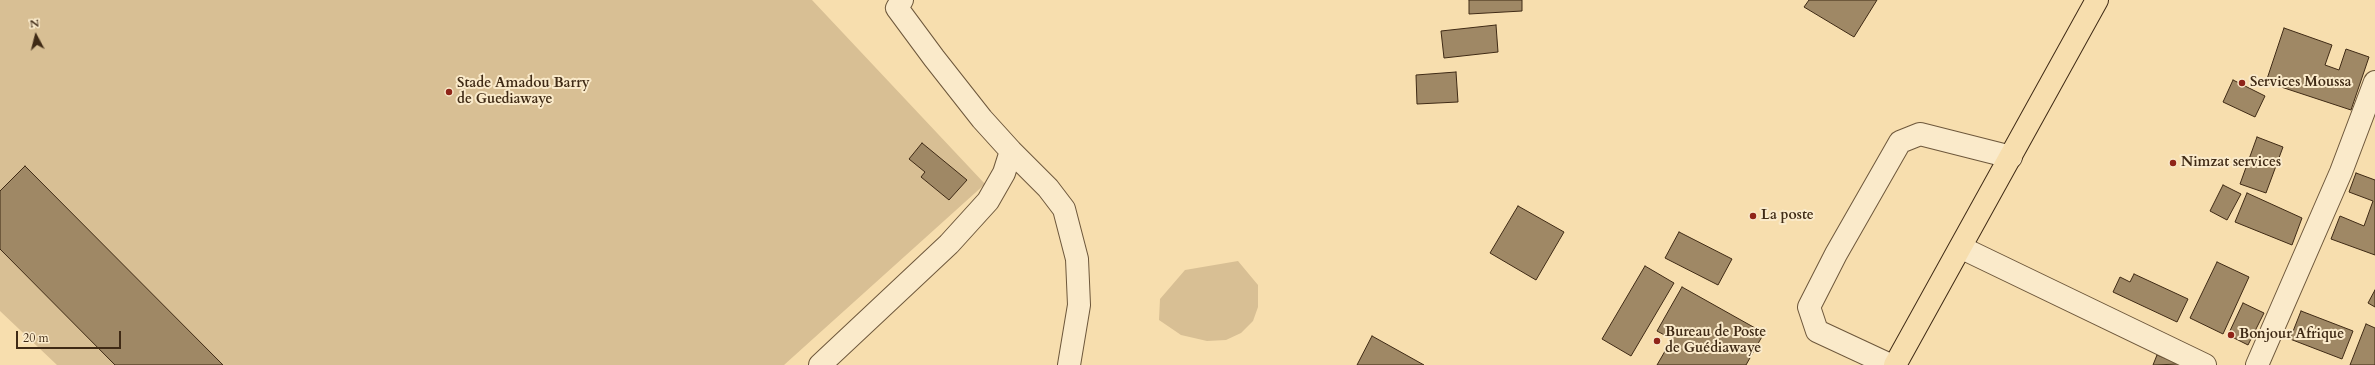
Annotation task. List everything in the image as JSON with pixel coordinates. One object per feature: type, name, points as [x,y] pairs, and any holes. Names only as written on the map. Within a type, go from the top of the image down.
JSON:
[{"type":"main road","points":[[1895,365],[1962,248],[2097,0]]},
{"type":"street","points":[[898,3],[963,95],[1011,151],[1048,188],[1064,209],[1077,259],[1079,304],[1069,365]]},
{"type":"street","points":[[2257,365],[2341,172],[2375,82]]},
{"type":"street","points":[[1890,365],[1818,332],[1809,307],[1836,254],[1900,142],[1920,134],[2011,157]]},
{"type":"street","points":[[820,365],[949,244],[983,206],[1004,173],[1011,151]]},
{"type":"street","points":[[1962,248],[2205,365]]},
{"type":"shaded area","name":"Stade Amadou Barry de Guediawaye","points":[[0,0],[812,0],[985,184],[784,365],[57,365],[0,311]]},
{"type":"shaded area","points":[[1238,261],[1258,285],[1258,307],[1253,321],[1241,333],[1226,340],[1207,341],[1181,335],[1159,320],[1160,299],[1185,270]]},
{"type":"building","points":[[1469,0],[1522,0],[1522,11],[1469,14]]},
{"type":"building","points":[[1809,0],[1877,0],[1854,37],[1804,7]]},
{"type":"building","points":[[1496,25],[1498,52],[1444,58],[1441,31]]},
{"type":"building","points":[[2284,28],[2332,45],[2325,65],[2339,70],[2346,49],[2369,57],[2351,110],[2266,82]]},
{"type":"building","points":[[1456,72],[1458,102],[1417,104],[1416,75]]},
{"type":"building","points":[[2233,80],[2265,96],[2255,117],[2223,102]]},
{"type":"building","points":[[2257,137],[2283,147],[2266,193],[2240,184]]},
{"type":"building","points":[[922,143],[967,180],[949,200],[921,177],[925,172],[909,159]]},
{"type":"building","points":[[25,166],[223,365],[115,365],[0,249],[0,191]]},
{"type":"building","points":[[2356,173],[2375,180],[2375,255],[2331,239],[2340,216],[2364,226],[2373,201],[2349,192]]},
{"type":"building","points":[[2223,185],[2241,194],[2227,220],[2210,211]]},
{"type":"building","points":[[2247,193],[2302,218],[2292,245],[2235,222]]},
{"type":"building","points":[[1518,206],[1564,232],[1536,280],[1490,253]]},
{"type":"building","points":[[1679,232],[1732,259],[1718,285],[1665,258]]},
{"type":"building","points":[[2217,262],[2249,277],[2223,334],[2190,318]]},
{"type":"building","points":[[1645,266],[1674,283],[1631,356],[1602,339]]},
{"type":"building","points":[[2134,274],[2188,299],[2177,322],[2113,292],[2120,277],[2130,282]]},
{"type":"building","points":[[1682,287],[1764,333],[1746,365],[1657,365],[1672,339],[1657,331]]},
{"type":"building","points":[[2375,290],[2375,307],[2368,303]]},
{"type":"building","points":[[2243,303],[2264,313],[2248,345],[2228,335]]},
{"type":"building","points":[[2301,311],[2353,331],[2342,359],[2290,339]]},
{"type":"building","points":[[2366,324],[2375,328],[2375,365],[2350,365]]},
{"type":"building","points":[[1372,336],[1424,365],[1357,365]]},
{"type":"building","points":[[2157,355],[2180,364],[2153,365]]},
{"type":"place","name":"Services Moussa","points":[[2242,83]]},
{"type":"place","name":"Stade Amadou Barry de Guediawaye","points":[[449,92]]},
{"type":"place","name":"Nimzat services","points":[[2173,163]]},
{"type":"place","name":"La poste","points":[[1753,216]]},
{"type":"place","name":"Bonjour Afrique","points":[[2231,335]]},
{"type":"place","name":"Bureau de Poste de Guédiawaye","points":[[1657,341]]}]
